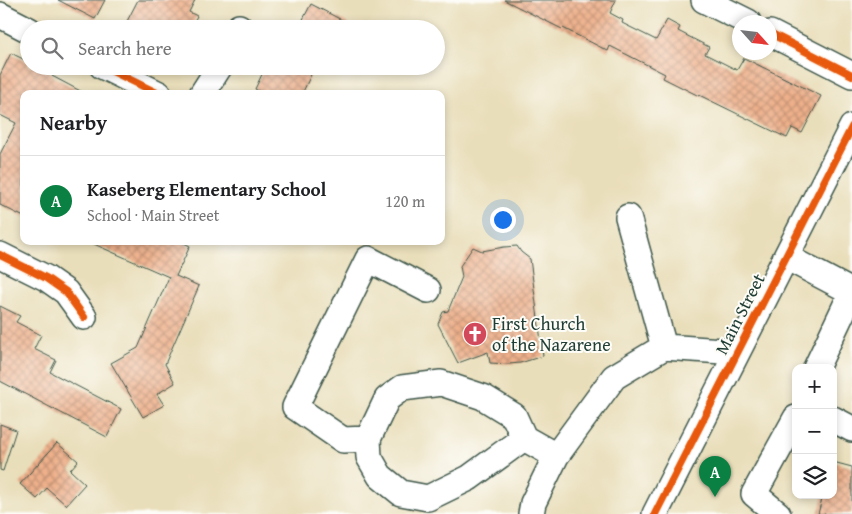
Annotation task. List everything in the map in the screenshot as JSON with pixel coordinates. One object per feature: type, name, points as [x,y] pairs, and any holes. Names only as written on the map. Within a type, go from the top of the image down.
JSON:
[{"type":"street","points":[[704,0],[734,15]]},
{"type":"street","points":[[0,15],[20,25]]},
{"type":"street","points":[[777,37],[852,75]]},
{"type":"street","points":[[120,75],[151,90]]},
{"type":"street","points":[[205,90],[214,75]]},
{"type":"street","name":"Main Street","points":[[654,514],[852,127]]},
{"type":"street","points":[[628,218],[664,347]]},
{"type":"street","points":[[0,254],[46,278],[66,292],[84,317]]},
{"type":"street","points":[[786,257],[852,292],[818,364]]},
{"type":"street","points":[[368,439],[343,440],[295,407],[368,259],[428,290]]},
{"type":"street","points":[[531,514],[533,503],[556,456],[614,378],[664,347],[737,352]]},
{"type":"street","points":[[524,438],[469,478],[428,498],[402,493],[380,476],[369,457],[368,439],[387,400],[402,388],[441,383],[483,398],[514,416],[524,438],[556,456]]},
{"type":"street","points":[[837,421],[852,429]]},
{"type":"street","points":[[778,514],[749,504],[792,425]]},
{"type":"building","points":[[58,0],[105,0],[95,19]]},
{"type":"building","points":[[138,0],[195,0],[189,12],[197,16],[195,20],[128,20]]},
{"type":"building","points":[[504,0],[616,0],[610,13],[623,20],[622,23],[656,40],[667,20],[680,27],[678,31],[709,47],[705,54],[737,70],[743,60],[748,60],[821,96],[802,133],[792,128],[787,138],[663,78],[665,74],[610,46],[608,51]]},
{"type":"building","points":[[311,4],[342,20],[303,20]]},
{"type":"building","points":[[11,53],[20,58],[20,75],[52,75],[78,90],[20,90],[20,215],[0,205],[0,154],[16,123],[0,115],[0,75]]},
{"type":"building","points":[[262,75],[311,75],[304,90],[255,89]]},
{"type":"building","points":[[96,245],[190,246],[176,276],[199,286],[165,364],[175,383],[157,394],[164,405],[143,417],[111,363],[138,348],[169,277]]},
{"type":"building","points":[[517,246],[530,259],[543,356],[520,363],[490,363],[488,352],[458,363],[438,324],[443,312],[448,311],[462,277],[460,266],[473,247],[482,251]]},
{"type":"building","points":[[0,306],[20,316],[16,322],[41,335],[34,349],[56,360],[50,372],[121,409],[107,437],[0,381]]},
{"type":"building","points":[[0,424],[16,430],[3,471],[0,470]]},
{"type":"building","points":[[57,443],[78,461],[70,470],[85,484],[66,505],[47,488],[37,499],[20,484]]},
{"type":"building","points":[[837,463],[852,467],[852,514],[818,514],[822,499],[837,499]]},
{"type":"cycle path","points":[[777,37],[852,75]]},
{"type":"cycle path","points":[[120,75],[151,90]]},
{"type":"cycle path","points":[[655,514],[852,127]]},
{"type":"cycle path","points":[[0,255],[46,278],[66,292],[84,317]]},
{"type":"place","name":"First Church of the Nazarene","points":[[475,334]]},
{"type":"place","name":"Kaseberg Elementary School","points":[[715,497]]}]
